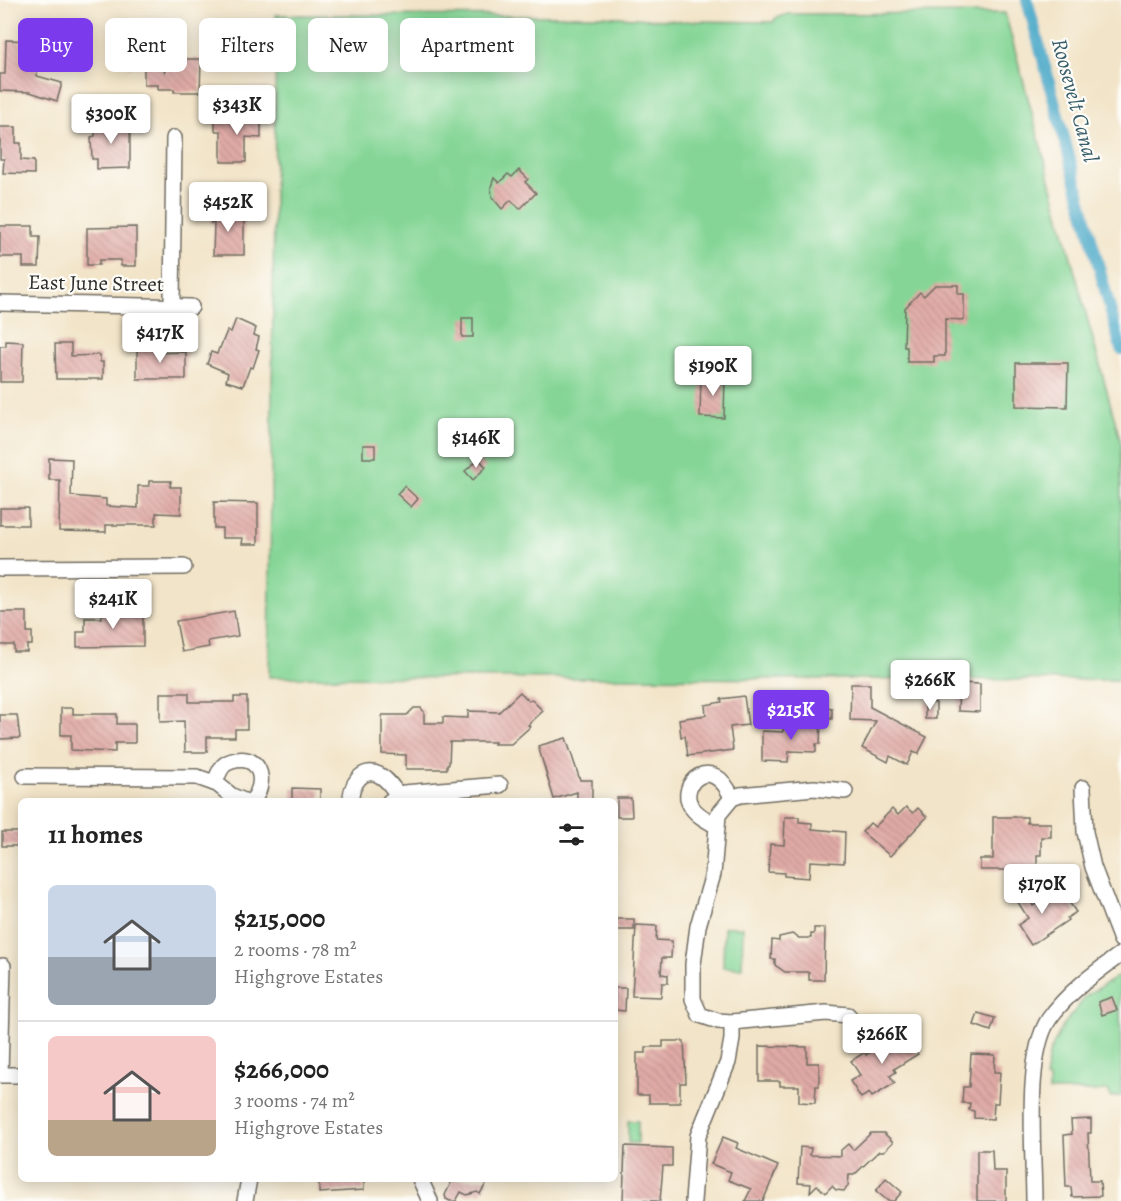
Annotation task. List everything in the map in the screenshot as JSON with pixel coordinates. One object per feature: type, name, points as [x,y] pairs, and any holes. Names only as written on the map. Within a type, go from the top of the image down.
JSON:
[{"type":"street","points":[[172,305],[174,138]]},
{"type":"street","name":"East June Street","points":[[0,303],[191,307]]},
{"type":"street","points":[[0,568],[184,567]]},
{"type":"street","points":[[214,783],[223,766],[246,759],[254,762],[260,770],[260,790],[254,798]]},
{"type":"street","points":[[351,798],[350,790],[354,782],[363,775],[373,773],[382,776],[394,798]]},
{"type":"street","points":[[717,826],[692,808],[687,800],[687,791],[691,783],[699,776],[710,774],[726,784],[732,798]]},
{"type":"street","points":[[25,776],[197,777],[214,783],[237,798]]},
{"type":"street","points":[[396,798],[404,793],[500,784]]},
{"type":"street","points":[[844,791],[814,788],[749,794],[732,798],[718,815],[713,874],[694,945],[693,999],[700,1015],[718,1021],[732,1022],[826,1013],[848,1015]]},
{"type":"street","points":[[1083,788],[1084,832],[1093,867],[1121,940]]},
{"type":"street","points":[[1034,1201],[1033,1071],[1039,1043],[1048,1020],[1064,1001],[1087,978],[1121,954]]},
{"type":"street","points":[[3,966],[0,1075],[18,1075]]},
{"type":"street","points":[[693,1201],[698,1136],[728,1062],[732,1022]]},
{"type":"street","points":[[245,1201],[248,1182]]},
{"type":"street","points":[[421,1182],[430,1201]]},
{"type":"green space","points":[[1005,13],[1121,443],[1121,680],[269,677],[275,72],[296,72],[296,18],[276,18],[276,15],[603,16],[681,21],[773,22],[776,18],[788,14]]},
{"type":"green space","points":[[724,927],[743,927],[742,968],[723,967]]},
{"type":"green space","points":[[1120,975],[1121,1096],[1110,1097],[1109,1091],[1049,1091],[1049,1079],[1045,1079],[1049,1054],[1062,1027],[1087,995]]},
{"type":"green space","points":[[628,1121],[638,1121],[638,1143],[628,1143]]},
{"type":"building","points":[[6,40],[18,40],[18,72],[37,72],[37,76],[62,83],[57,101],[30,92],[0,91],[0,74],[5,74]]},
{"type":"building","points":[[187,59],[199,59],[200,92],[174,92],[174,89],[158,89],[158,85],[144,85],[144,72],[187,72]]},
{"type":"building","points":[[215,117],[261,118],[261,138],[246,137],[246,162],[221,162],[221,131],[215,131]]},
{"type":"building","points":[[110,118],[110,123],[130,123],[130,168],[97,169],[97,159],[92,159],[91,137],[95,136],[95,119]]},
{"type":"building","points":[[0,127],[16,127],[16,143],[21,143],[21,160],[34,161],[34,174],[3,173],[4,159],[0,159]]},
{"type":"building","points":[[519,170],[528,179],[525,182],[536,193],[520,209],[511,200],[502,209],[492,197],[491,187],[494,178],[499,183],[508,174],[512,177]]},
{"type":"building","points":[[211,208],[229,208],[228,214],[244,214],[244,255],[213,255],[214,223],[211,223]]},
{"type":"building","points":[[0,226],[33,226],[33,237],[40,237],[39,267],[23,267],[23,257],[0,257]]},
{"type":"building","points":[[136,227],[136,266],[121,266],[121,260],[99,260],[99,265],[87,265],[87,228]]},
{"type":"building","points":[[935,285],[958,285],[958,294],[964,294],[964,320],[945,319],[945,356],[934,356],[934,362],[907,362],[907,347],[904,347],[905,308],[920,292],[924,296]]},
{"type":"building","points":[[462,318],[473,318],[473,337],[462,337]]},
{"type":"building","points":[[236,319],[256,328],[254,335],[259,337],[256,349],[259,350],[253,368],[250,367],[243,386],[226,381],[228,373],[207,364],[211,352],[217,354],[227,331],[231,332]]},
{"type":"building","points":[[6,341],[23,342],[22,382],[0,382],[0,346],[6,346]]},
{"type":"building","points":[[55,344],[71,344],[71,356],[100,355],[100,362],[103,362],[103,379],[56,379]]},
{"type":"building","points":[[137,344],[154,344],[154,353],[186,352],[186,379],[137,379]]},
{"type":"building","points":[[1016,363],[1068,363],[1067,407],[1016,406]]},
{"type":"building","points":[[701,376],[725,376],[724,418],[700,417]]},
{"type":"building","points":[[363,445],[375,445],[375,458],[363,458]]},
{"type":"building","points":[[49,458],[72,459],[71,496],[106,499],[106,506],[138,508],[138,486],[149,486],[149,481],[171,481],[170,487],[181,487],[181,514],[156,513],[156,525],[106,525],[106,532],[59,531],[60,480],[49,480]]},
{"type":"building","points":[[479,459],[486,467],[473,480],[465,471]]},
{"type":"building","points":[[404,486],[418,499],[411,507],[397,494]]},
{"type":"building","points":[[214,502],[258,503],[258,544],[242,544],[243,538],[222,538],[222,528],[214,528]]},
{"type":"building","points":[[0,508],[28,508],[28,525],[0,525]]},
{"type":"building","points":[[121,607],[131,607],[131,614],[143,613],[143,646],[77,647],[77,632],[85,632],[85,618],[102,618],[102,613],[121,612]]},
{"type":"building","points":[[234,611],[238,636],[208,641],[209,647],[182,652],[176,621]]},
{"type":"building","points":[[0,612],[27,612],[27,632],[32,632],[32,645],[27,645],[27,652],[14,652],[14,645],[0,645]]},
{"type":"building","points":[[959,683],[980,684],[980,712],[958,711]]},
{"type":"building","points":[[851,684],[870,684],[870,707],[927,737],[918,754],[913,752],[907,765],[890,756],[888,762],[862,748],[876,721],[850,720]]},
{"type":"building","points":[[520,692],[543,711],[528,725],[530,727],[511,744],[450,742],[447,769],[406,769],[406,755],[382,754],[382,715],[407,715],[414,708],[421,708],[424,712],[424,723],[443,723],[443,717],[468,718],[468,711],[499,712]]},
{"type":"building","points":[[160,693],[189,693],[189,702],[234,702],[234,697],[247,697],[247,729],[235,729],[235,737],[207,737],[207,752],[185,752],[184,721],[160,722]]},
{"type":"building","points":[[744,696],[748,725],[730,727],[733,750],[688,756],[685,736],[681,737],[679,719],[706,715],[705,705],[722,702],[721,699]]},
{"type":"building","points":[[925,702],[936,703],[936,719],[925,719]]},
{"type":"building","points":[[819,707],[832,708],[832,719],[818,718]]},
{"type":"building","points":[[61,708],[73,708],[73,714],[117,714],[117,724],[135,724],[135,743],[115,743],[115,752],[71,750],[71,735],[61,735]]},
{"type":"building","points":[[0,715],[17,715],[20,738],[0,739]]},
{"type":"building","points":[[806,721],[821,721],[820,744],[816,744],[816,752],[789,751],[788,762],[762,761],[762,731],[783,732],[783,724],[806,725]]},
{"type":"building","points":[[566,738],[580,780],[592,780],[592,798],[577,798],[577,792],[554,798],[538,746]]},
{"type":"building","points":[[292,788],[320,789],[320,798],[292,798]]},
{"type":"building","points":[[618,798],[631,798],[632,817],[618,817]]},
{"type":"building","points":[[906,807],[913,813],[918,808],[927,817],[890,856],[862,832],[870,823],[875,827],[892,809],[898,815]]},
{"type":"building","points":[[785,817],[799,817],[799,822],[812,823],[812,829],[845,832],[844,863],[810,861],[809,878],[768,872],[770,844],[784,845]]},
{"type":"building","points":[[993,817],[1027,817],[1027,823],[1051,823],[1051,837],[1041,837],[1041,855],[1037,855],[1037,870],[980,870],[980,859],[993,859]]},
{"type":"building","points":[[2,832],[18,832],[18,846],[2,846]]},
{"type":"building","points":[[1024,885],[1033,906],[1042,900],[1045,905],[1063,893],[1076,912],[1031,945],[1018,925],[1028,918],[1011,891]]},
{"type":"building","points":[[618,919],[634,919],[634,930],[618,930]]},
{"type":"building","points":[[636,925],[657,926],[656,940],[672,941],[671,958],[662,958],[661,974],[668,975],[668,983],[662,983],[661,997],[632,996]]},
{"type":"building","points":[[814,928],[825,928],[824,980],[809,980],[809,972],[785,972],[775,965],[775,959],[771,959],[772,940],[779,941],[779,937],[792,934],[799,938],[811,938]]},
{"type":"building","points":[[618,988],[626,988],[625,1011],[618,1010]]},
{"type":"building","points":[[1112,997],[1117,1010],[1102,1015],[1098,1002]]},
{"type":"building","points":[[978,1013],[995,1018],[991,1031],[974,1025]]},
{"type":"building","points":[[903,1031],[918,1054],[894,1069],[896,1072],[890,1076],[895,1083],[872,1097],[869,1093],[861,1098],[850,1081],[860,1075],[851,1061],[865,1052],[866,1055]]},
{"type":"building","points":[[663,1041],[684,1041],[686,1083],[680,1083],[680,1103],[649,1103],[649,1095],[637,1095],[637,1053],[646,1053],[646,1047],[663,1047]]},
{"type":"building","points":[[759,1046],[807,1047],[807,1063],[819,1063],[819,1086],[816,1086],[815,1103],[799,1102],[799,1086],[780,1086],[780,1081],[759,1081]]},
{"type":"building","points":[[971,1054],[995,1055],[994,1072],[1000,1072],[998,1103],[994,1103],[993,1119],[974,1118],[974,1111],[969,1110],[970,1103],[962,1103],[963,1087],[969,1087]]},
{"type":"building","points":[[1091,1119],[1091,1133],[1088,1133],[1090,1181],[1100,1181],[1101,1196],[1072,1197],[1071,1187],[1066,1187],[1064,1135],[1072,1134],[1071,1120]]},
{"type":"building","points":[[871,1133],[884,1133],[893,1142],[884,1151],[879,1151],[854,1175],[849,1175],[848,1186],[844,1191],[836,1190],[832,1186],[825,1193],[817,1185],[810,1192],[811,1184],[798,1183],[800,1147],[811,1148],[810,1155],[841,1156],[841,1150],[848,1144],[853,1150]]},
{"type":"building","points":[[723,1137],[738,1143],[736,1148],[778,1166],[763,1201],[745,1201],[751,1189],[728,1180],[731,1172],[711,1164]]},
{"type":"building","points":[[625,1146],[672,1148],[672,1166],[663,1166],[660,1201],[623,1200]]},
{"type":"building","points":[[977,1150],[992,1150],[993,1171],[1006,1171],[1006,1201],[977,1201]]},
{"type":"building","points":[[886,1178],[902,1192],[894,1201],[888,1201],[876,1191]]},
{"type":"building","points":[[319,1182],[364,1182],[364,1190],[319,1193]]},
{"type":"building","points":[[452,1182],[487,1182],[480,1194],[477,1192],[467,1195],[461,1192],[456,1201],[446,1199],[445,1195]]},
{"type":"waterway","name":"Roosevelt Canal","points":[[1027,0],[1121,349]]}]
